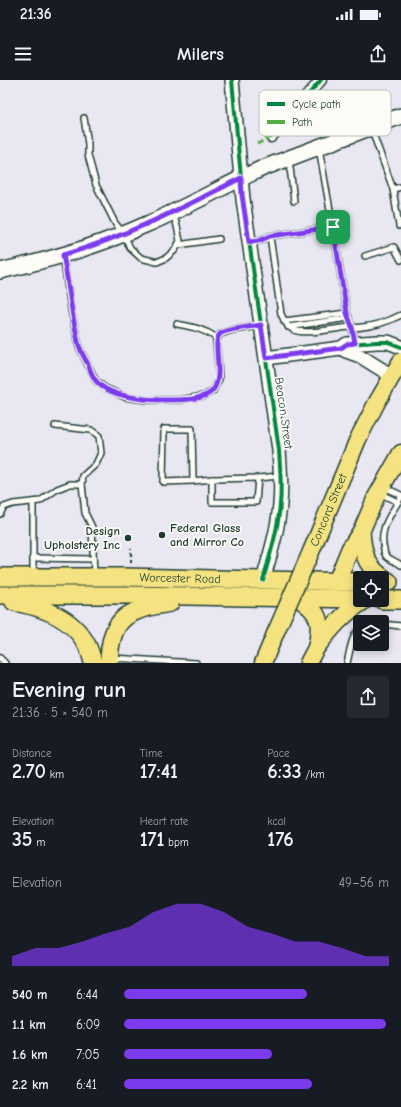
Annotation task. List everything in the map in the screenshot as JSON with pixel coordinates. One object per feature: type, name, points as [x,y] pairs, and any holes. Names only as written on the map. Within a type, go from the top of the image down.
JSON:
[{"type":"highway","points":[[337,581],[350,549],[361,532]]},
{"type":"highway","points":[[361,532],[362,544],[372,569],[391,582]]},
{"type":"highway","name":"Worcester Road","points":[[0,577],[94,577],[353,582]]},
{"type":"highway","name":"Worcester Road","points":[[0,595],[353,599]]},
{"type":"highway","points":[[109,660],[111,644],[116,626],[126,616],[144,608],[157,605],[212,597]]},
{"type":"highway","points":[[300,598],[313,608],[319,621],[317,646]]},
{"type":"highway","points":[[0,600],[40,608],[56,614],[69,623],[79,633],[86,645],[92,663]]},
{"type":"highway","points":[[389,600],[401,600]]},
{"type":"highway","points":[[317,646],[333,626],[345,614],[355,607]]},
{"type":"main road","points":[[391,120],[401,116]]},
{"type":"main road","points":[[0,271],[80,251],[124,234],[241,178],[349,136]]},
{"type":"main road","name":"Concord Street","points":[[263,663],[358,440],[377,402],[401,361]]},
{"type":"main road","points":[[361,532],[380,489],[400,456]]},
{"type":"main road","points":[[308,663],[317,646]]},
{"type":"street","name":"Beacon Street","points":[[232,80],[242,195],[279,450],[281,476],[278,519],[263,580]]},
{"type":"street","points":[[313,90],[322,80]]},
{"type":"street","points":[[266,358],[341,348],[347,344],[355,343],[388,342],[401,347]]},
{"type":"street","points":[[341,348],[360,356],[392,376]]},
{"type":"lane","points":[[84,118],[88,155],[96,185],[115,223],[124,234],[130,248],[141,258],[157,262],[166,258],[175,250],[180,241],[172,212]]},
{"type":"lane","points":[[374,136],[393,189],[399,226]]},
{"type":"lane","points":[[318,147],[348,316],[355,343]]},
{"type":"lane","points":[[289,158],[294,200]]},
{"type":"lane","points":[[393,189],[401,187]]},
{"type":"lane","points":[[249,242],[259,241],[270,236],[333,227]]},
{"type":"lane","points":[[270,236],[282,314],[288,327],[293,330],[303,332],[362,327],[377,324],[401,315]]},
{"type":"lane","points":[[178,245],[219,239]]},
{"type":"lane","points":[[365,256],[394,248],[401,260]]},
{"type":"lane","points":[[63,255],[71,309],[80,347],[96,381],[105,388],[125,396],[147,400],[180,400],[204,396],[213,391],[218,379],[216,342],[220,334],[261,325]]},
{"type":"lane","points":[[284,321],[348,316]]},
{"type":"lane","points":[[288,327],[348,316]]},
{"type":"lane","points":[[177,324],[208,331],[217,338]]},
{"type":"lane","points":[[55,426],[91,430],[99,436],[101,453],[96,464],[83,476],[82,484],[85,513],[92,527],[94,577]]},
{"type":"lane","points":[[193,481],[192,429],[164,429],[163,482],[193,481],[212,479],[258,478],[281,476]]},
{"type":"lane","points":[[212,479],[212,502],[256,502],[258,478]]},
{"type":"lane","points":[[0,514],[4,507],[13,504],[40,501],[57,489],[70,484],[82,484]]},
{"type":"lane","points":[[380,489],[400,498]]},
{"type":"lane","points":[[380,489],[400,498]]},
{"type":"lane","points":[[400,498],[386,521],[382,535],[382,544],[387,557],[401,565]]},
{"type":"lane","points":[[33,502],[33,577]]},
{"type":"lane","points":[[33,558],[93,559]]},
{"type":"lane","points":[[389,625],[401,626]]},
{"type":"lane","points":[[347,663],[353,637]]},
{"type":"lane","points":[[0,658],[5,663]]},
{"type":"lane","points":[[109,660],[196,663]]},
{"type":"path","points":[[131,548],[131,560]]},
{"type":"marked path","points":[[257,144],[271,137]]},
{"type":"cycle path","points":[[232,80],[243,199],[279,450],[281,484],[279,514],[263,580]]},
{"type":"cycle path","points":[[312,90],[321,80]]},
{"type":"cycle path","points":[[266,358],[341,348],[347,344],[388,342],[401,347]]},
{"type":"place","name":"Federal Glass and Mirror Co","points":[[162,535]]},
{"type":"place","name":"Design Upholstery Inc","points":[[128,538]]},
{"type":"route","points":[[241,178],[249,242],[259,241],[270,236],[333,227],[347,313],[352,327],[355,343],[347,344],[341,348],[266,358],[261,325],[220,334],[216,342],[218,379],[213,391],[204,396],[180,400],[147,400],[125,396],[105,388],[96,381],[80,347],[71,309],[63,255],[80,251],[146,225],[241,178]]}]
